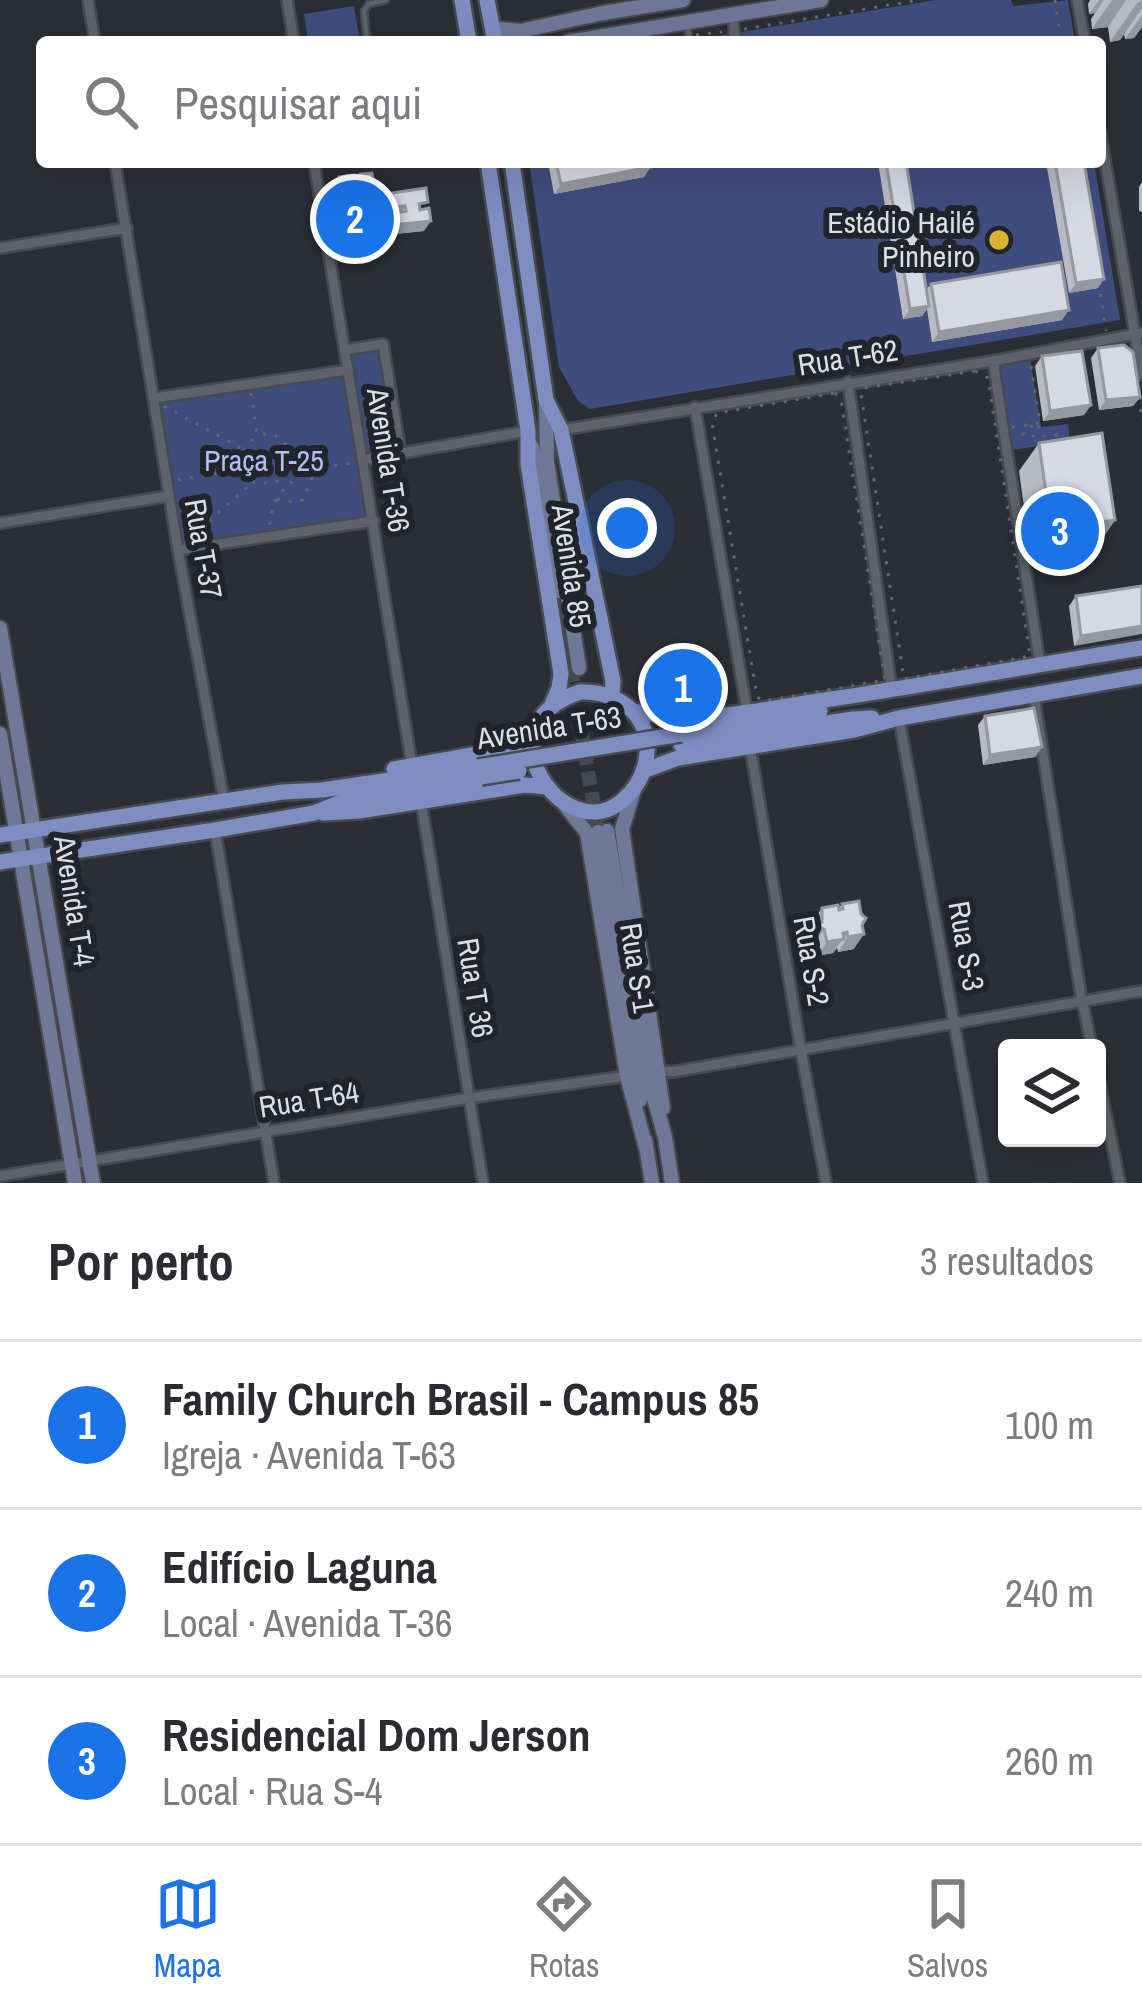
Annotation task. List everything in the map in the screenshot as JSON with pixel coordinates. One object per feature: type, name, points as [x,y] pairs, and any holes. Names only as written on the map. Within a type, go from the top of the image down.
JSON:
[{"type":"main road","points":[[463,0],[469,36]]},
{"type":"main road","points":[[488,0],[493,35],[604,6],[683,0]]},
{"type":"main road","points":[[658,36],[688,34],[821,0]]},
{"type":"main road","name":"Avenida 85","points":[[489,168],[528,431],[575,668],[547,462],[546,400],[513,168]]},
{"type":"main road","name":"Avenida 85","points":[[546,400],[561,430],[613,696]]},
{"type":"main road","name":"Avenida 85","points":[[528,431],[528,464],[561,674],[550,707]]},
{"type":"main road","name":"Avenida T-4","points":[[0,628],[34,830],[30,858],[75,1183]]},
{"type":"main road","name":"Avenida T-63","points":[[634,712],[674,719],[747,712],[1142,648]]},
{"type":"main road","name":"Avenida T-63","points":[[643,771],[678,758],[1142,676]]},
{"type":"main road","points":[[580,692],[613,696],[644,727],[648,744],[643,771],[634,790],[614,808],[590,810],[564,804],[537,772],[532,754],[536,728],[550,707],[564,698],[580,692]]},
{"type":"main road","name":"Avenida T-63","points":[[681,740],[861,704],[892,692]]},
{"type":"main road","name":"Avenida T-63","points":[[8,833],[283,792],[479,772],[681,740],[853,718],[899,718]]},
{"type":"main road","name":"Avenida T-63","points":[[283,792],[521,744],[536,728]]},
{"type":"main road","name":"Avenida T-4","points":[[0,734],[8,833],[30,858],[93,1183]]},
{"type":"main road","name":"Avenida T-63","points":[[0,862],[314,812],[479,772]]},
{"type":"main road","name":"Avenida T-63","points":[[314,812],[336,813],[525,785],[547,787]]},
{"type":"main road","name":"Rua S-1","points":[[634,790],[622,829],[672,1183]]},
{"type":"main road","name":"Rua S-1","points":[[564,804],[587,833],[627,1076],[646,1148]]},
{"type":"main road","name":"Rua S-1","points":[[652,1183],[602,832],[664,1137]]},
{"type":"street","points":[[88,0],[94,36]]},
{"type":"street","points":[[287,0],[293,36]]},
{"type":"street","points":[[1077,0],[1083,36]]},
{"type":"street","points":[[1106,163],[1138,334],[1139,379]]},
{"type":"street","name":"Rua T-37","points":[[117,168],[224,801]]},
{"type":"street","name":"Avenida T-36","points":[[315,168],[412,766]]},
{"type":"street","points":[[0,248],[127,228]]},
{"type":"street","name":"Rua T-62","points":[[561,430],[1138,334]]},
{"type":"street","points":[[345,350],[383,344],[401,454]]},
{"type":"street","points":[[993,361],[1040,665]]},
{"type":"street","points":[[154,398],[349,370]]},
{"type":"street","points":[[848,382],[892,692]]},
{"type":"street","points":[[695,407],[747,712]]},
{"type":"street","points":[[362,461],[528,431]]},
{"type":"street","points":[[0,524],[169,496]]},
{"type":"street","points":[[179,548],[374,521]]},
{"type":"street","points":[[1034,696],[1090,1039]]},
{"type":"street","name":"Rua S-3","points":[[899,718],[983,1183]]},
{"type":"street","name":"Rua S-2","points":[[751,746],[826,1183]]},
{"type":"street","name":"Rua T 36","points":[[421,801],[483,1183]]},
{"type":"street","points":[[215,830],[274,1183]]},
{"type":"street","points":[[658,1070],[672,1072],[801,1051],[1142,991]]},
{"type":"street","name":"Rua T-64","points":[[0,1176],[627,1076]]},
{"type":"street","points":[[1106,1114],[1120,1183]]},
{"type":"lane","points":[[366,36],[364,10],[386,0]]},
{"type":"lane","points":[[734,22],[735,36]]},
{"type":"path","points":[[688,34],[734,22],[920,0]]},
{"type":"path","points":[[1055,0],[1060,36]]},
{"type":"path","points":[[1096,268],[1106,331]]},
{"type":"path","points":[[1030,360],[1042,435]]},
{"type":"path","points":[[974,371],[988,378],[1030,656],[904,680],[863,388],[974,371]]},
{"type":"path","points":[[1139,379],[1142,421]]},
{"type":"path","points":[[251,388],[257,434],[244,450],[243,469],[254,482],[284,479],[293,468],[291,448],[273,434],[257,434]]},
{"type":"path","points":[[835,393],[842,400],[885,680],[764,701],[757,697],[712,423],[717,413],[835,393]]},
{"type":"path","points":[[177,399],[158,402],[244,450]]},
{"type":"path","points":[[1004,429],[1040,422]]},
{"type":"path","points":[[1040,422],[1023,434],[1059,435]]},
{"type":"path","points":[[293,461],[315,470]]},
{"type":"path","points":[[270,533],[275,498],[298,478],[331,465],[362,461]]},
{"type":"path","points":[[170,481],[243,469]]},
{"type":"path","points":[[275,498],[303,500],[315,470]]},
{"type":"path","points":[[179,548],[254,482]]},
{"type":"green space","points":[[936,0],[1011,0],[1013,6],[1068,0],[1074,36],[717,36]]},
{"type":"green space","points":[[354,6],[359,36],[307,36],[304,14]]},
{"type":"green space","points":[[530,168],[1095,168],[1120,320],[590,409],[578,401],[559,367]]},
{"type":"green space","points":[[380,349],[396,450],[367,455],[351,354]]},
{"type":"green space","points":[[1030,357],[1041,427],[1068,424],[1070,441],[1012,450],[1000,363]]},
{"type":"green space","name":"Praça T-25","points":[[345,375],[372,520],[180,548],[155,400]]},
{"type":"building","points":[[557,168],[646,168],[561,184]]},
{"type":"building","points":[[887,168],[907,168],[929,306],[910,309]]},
{"type":"building","points":[[1056,168],[1085,168],[1104,279],[1076,283]]},
{"type":"building","points":[[372,173],[380,220],[406,211],[405,206],[395,207],[392,193],[426,188],[428,202],[419,204],[420,210],[429,208],[431,221],[382,226],[385,239],[371,241],[369,232],[363,233],[365,243],[351,245],[339,177],[354,175],[356,185],[361,184],[360,174]]},
{"type":"building","points":[[1061,262],[1069,310],[939,332],[931,284]]},
{"type":"building","points":[[1124,345],[1133,352],[1140,397],[1106,400],[1098,348]]},
{"type":"building","points":[[1082,351],[1091,405],[1050,411],[1042,356]]},
{"type":"building","points":[[1102,433],[1115,520],[1051,529],[1039,443]]},
{"type":"building","points":[[1142,586],[1142,626],[1081,636],[1076,596]]},
{"type":"building","points":[[1034,708],[1042,747],[990,755],[985,716]]},
{"type":"building","points":[[859,901],[866,918],[864,934],[848,937],[847,932],[844,939],[827,942],[824,929],[814,925],[822,922],[822,908],[838,905],[839,910],[842,904]]},
{"type":"tunnel","points":[[571,668],[598,832]]},
{"type":"place","name":"Edifício Laguna","points":[[355,219]]},
{"type":"place","name":"Estádio Hailé Pinheiro","points":[[999,240]]},
{"type":"place","name":"Residencial Dom Jerson","points":[[1060,531]]},
{"type":"place","name":"Family Church Brasil - Campus 85","points":[[683,688]]}]
